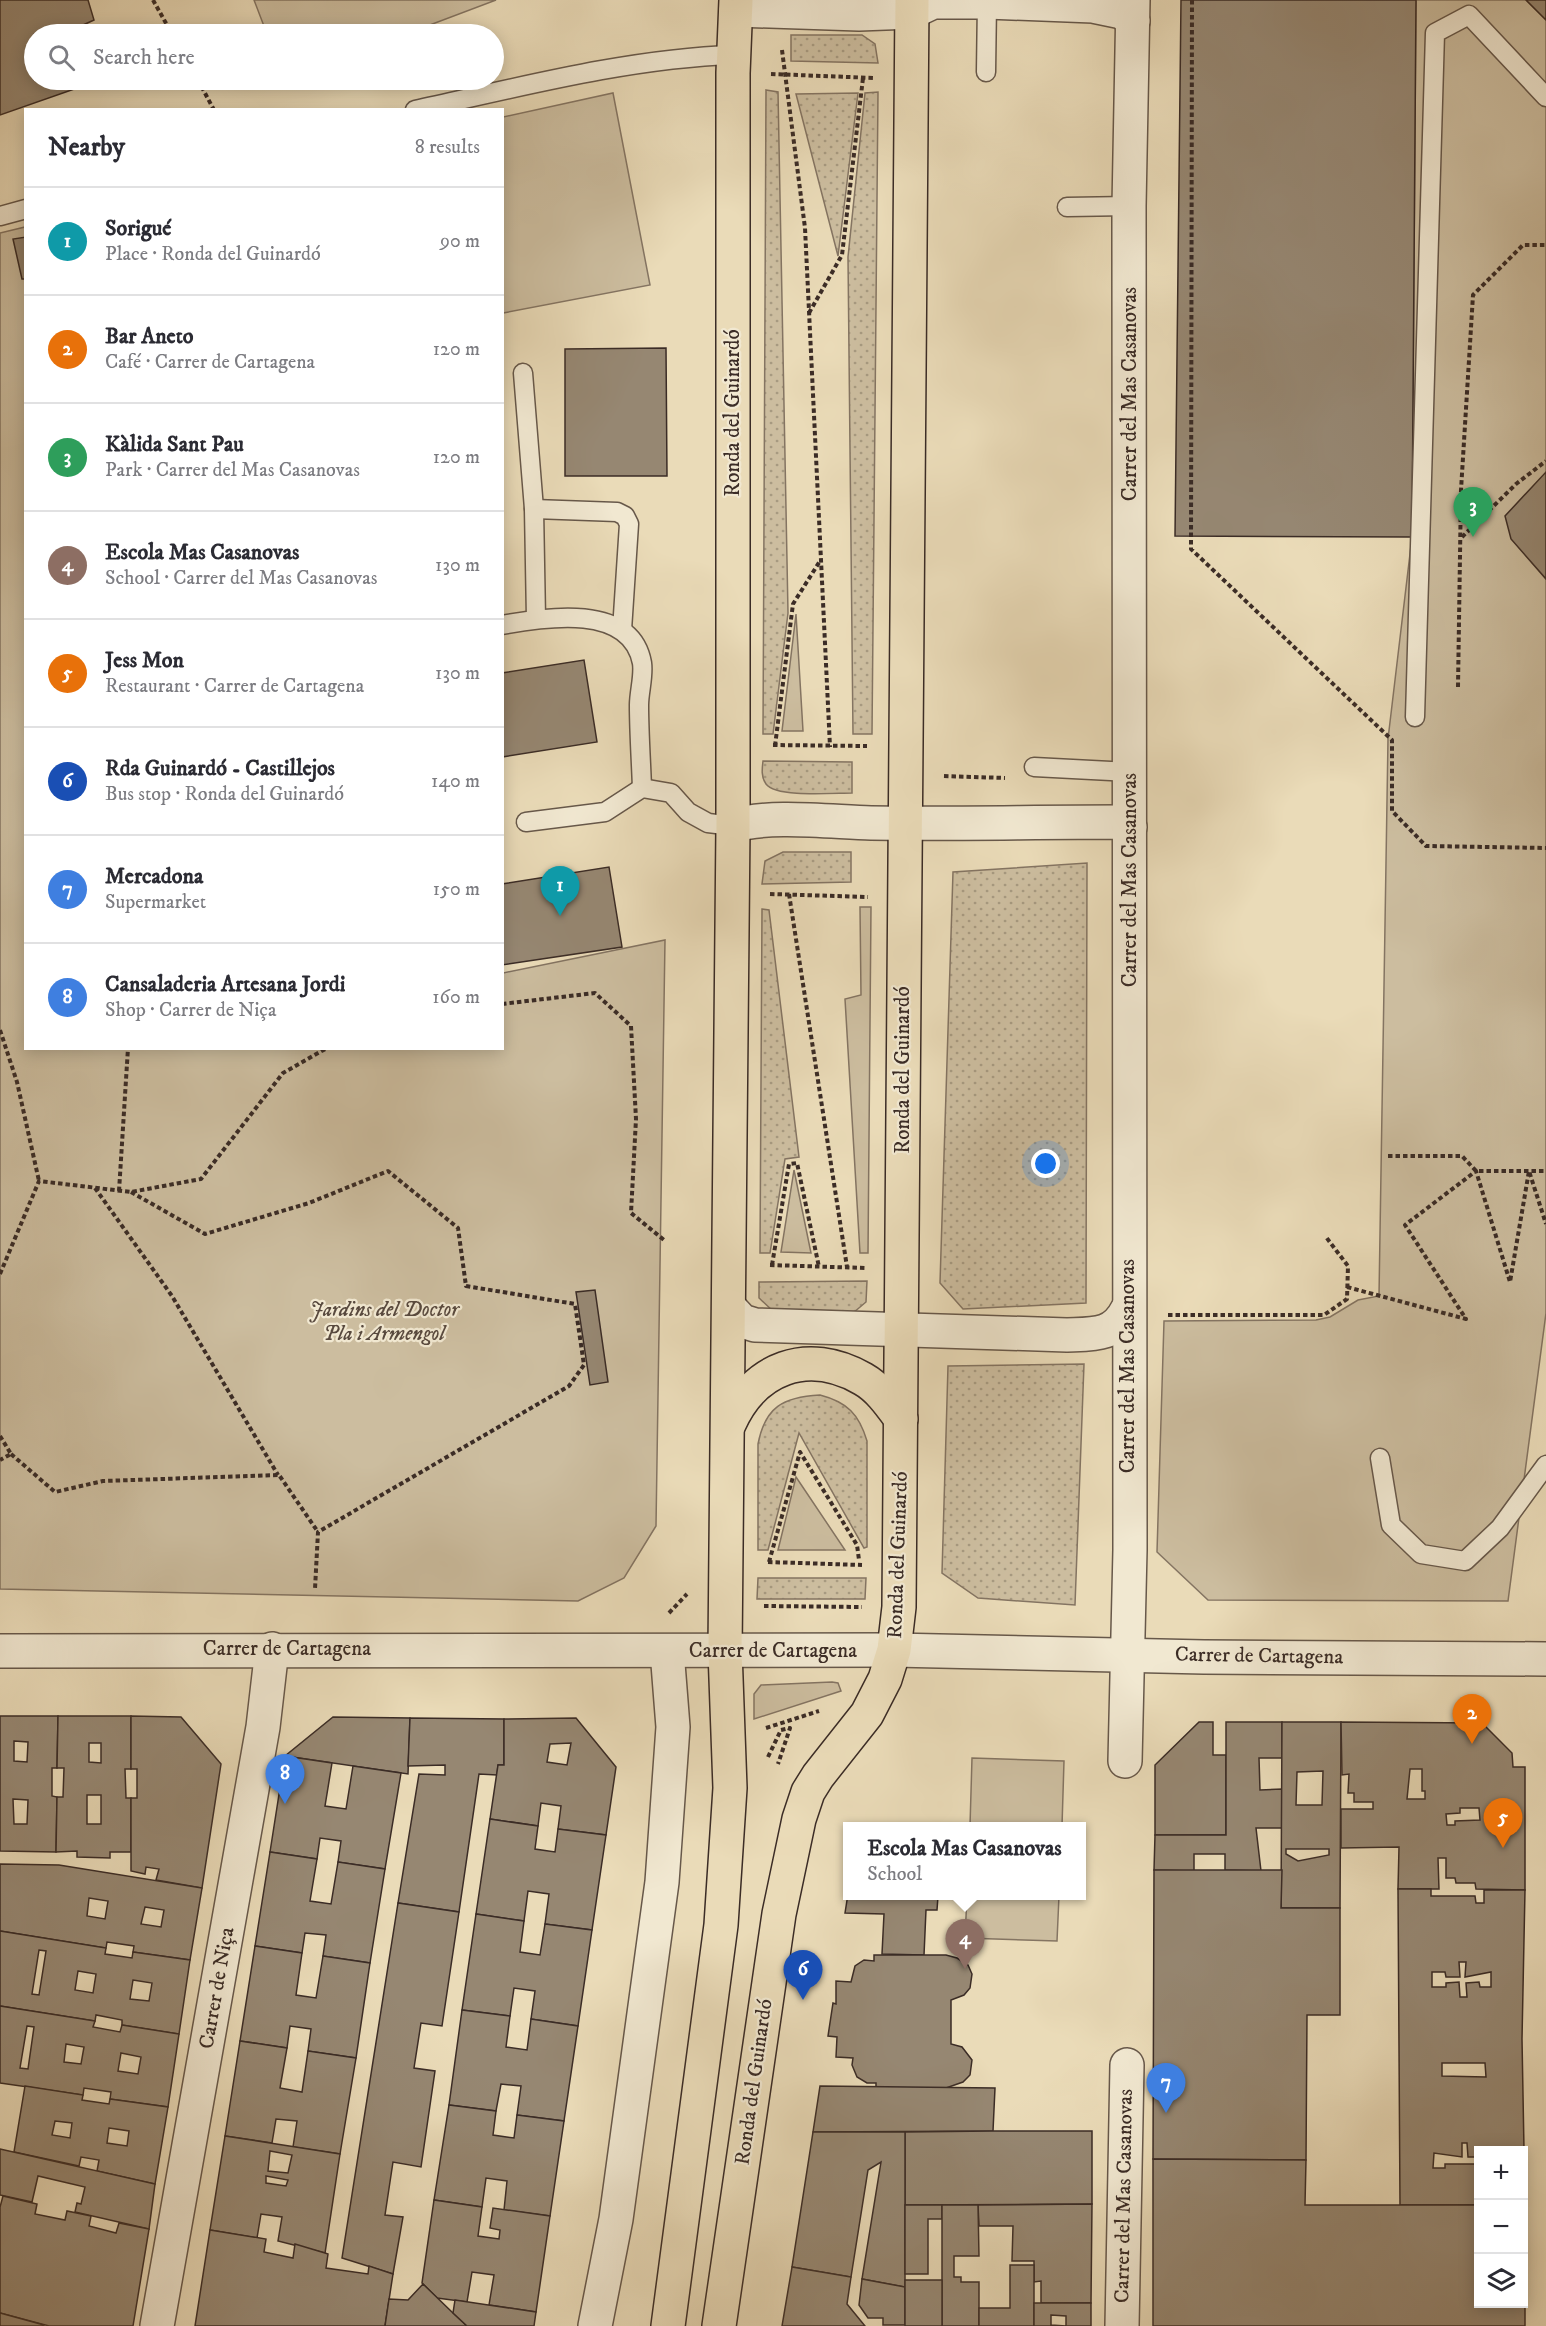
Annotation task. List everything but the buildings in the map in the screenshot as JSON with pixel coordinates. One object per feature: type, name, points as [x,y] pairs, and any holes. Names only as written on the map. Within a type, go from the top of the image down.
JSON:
[{"type":"main road","name":"Ronda del Guinardó","points":[[668,2326],[721,1925],[730,1788],[725,1651],[734,826],[734,55],[736,5]]},
{"type":"main road","name":"Ronda del Guinardó","points":[[719,2326],[779,1914],[799,1819],[808,1792],[867,1714],[885,1679],[894,1650],[902,1564],[903,823],[912,6]]},
{"type":"main road","points":[[729,1424],[740,1401],[754,1385],[776,1370],[805,1364],[835,1367],[863,1379],[884,1396],[901,1419]]},
{"type":"street","points":[[736,5],[859,14],[933,2],[1093,6],[1122,12],[1133,10]]},
{"type":"street","name":"Carrer del Mas Casanovas","points":[[1125,1761],[1130,1550],[1127,1310],[1130,827],[1129,206],[1133,10]]},
{"type":"street","points":[[734,826],[766,821],[1119,822],[1130,827]]},
{"type":"street","points":[[729,1307],[742,1321],[755,1325],[1095,1334],[1110,1331],[1121,1322],[1127,1310]]},
{"type":"street","name":"Carrer de Niça","points":[[157,2326],[261,1739],[272,1649]]},
{"type":"street","name":"Carrer de Cartagena","points":[[0,1651],[894,1650],[1546,1659]]},
{"type":"street","points":[[595,2326],[616,2219],[662,1882],[674,1727],[667,1651]]},
{"type":"street","name":"Carrer del Mas Casanovas","points":[[1122,2326],[1127,2066]]},
{"type":"lane","points":[[986,72],[987,2]]},
{"type":"lane","points":[[1414,717],[1435,33],[1469,15],[1546,97]]},
{"type":"lane","points":[[424,108],[561,78],[694,56],[734,55]]},
{"type":"lane","points":[[1067,207],[1129,206]]},
{"type":"lane","points":[[0,216],[24,210]]},
{"type":"lane","points":[[523,373],[534,508],[536,619]]},
{"type":"lane","points":[[534,508],[617,512],[625,516],[629,524],[622,630]]},
{"type":"lane","points":[[504,625],[536,619],[590,618],[622,630],[634,643],[642,664],[639,703],[642,788]]},
{"type":"lane","points":[[1034,767],[1130,772]]},
{"type":"lane","points":[[526,822],[605,812],[642,788],[671,793],[688,812],[708,823],[734,826]]},
{"type":"lane","points":[[1380,1458],[1391,1525],[1421,1554],[1465,1561],[1500,1528],[1546,1465]]},
{"type":"path","points":[[153,0],[166,24]]},
{"type":"path","points":[[1192,0],[1191,549],[1392,740],[1392,811],[1426,846],[1546,848]]},
{"type":"path","points":[[780,41],[805,228],[830,747]]},
{"type":"path","points":[[764,74],[881,77]]},
{"type":"path","points":[[809,314],[842,255],[863,78]]},
{"type":"path","points":[[203,90],[213,108]]},
{"type":"path","points":[[1458,687],[1461,538],[1473,295],[1522,245],[1546,245]]},
{"type":"path","points":[[1461,538],[1516,484],[1546,461]]},
{"type":"path","points":[[821,561],[793,604],[777,746],[878,746]]},
{"type":"path","points":[[768,894],[854,897]]},
{"type":"path","points":[[789,894],[848,1267]]},
{"type":"path","points":[[504,1004],[595,993],[631,1026],[636,1119],[631,1213],[664,1240]]},
{"type":"path","points":[[0,1030],[17,1082],[39,1181],[0,1274]]},
{"type":"path","points":[[119,1191],[128,1050]]},
{"type":"path","points":[[39,1181],[131,1192],[201,1179],[283,1073],[323,1050]]},
{"type":"path","points":[[1388,1156],[1462,1156],[1476,1170],[1510,1282],[1529,1171]]},
{"type":"path","points":[[772,1265],[789,1164],[797,1163],[819,1267]]},
{"type":"path","points":[[1347,1287],[1466,1319],[1405,1225],[1476,1170],[1546,1171]]},
{"type":"path","points":[[131,1192],[205,1234],[309,1203],[387,1171],[458,1228],[466,1286],[575,1304],[584,1365],[568,1386],[318,1532]]},
{"type":"path","points":[[1529,1171],[1546,1224]]},
{"type":"path","points":[[96,1188],[172,1296],[279,1475],[318,1532],[315,1589]]},
{"type":"path","points":[[1164,1315],[1324,1315],[1347,1299],[1347,1266],[1326,1237]]},
{"type":"path","points":[[781,1267],[874,1269]]},
{"type":"path","points":[[0,1436],[11,1454],[55,1492],[104,1481],[279,1475]]},
{"type":"path","name":"Ronda del Guinardó","points":[[769,1562],[800,1452],[856,1545],[860,1565]]},
{"type":"path","points":[[0,1460],[11,1454]]},
{"type":"path","points":[[776,1562],[872,1565]]},
{"type":"path","points":[[667,1651],[669,1612],[688,1592]]},
{"type":"path","points":[[759,1606],[864,1607]]},
{"type":"path","points":[[755,1731],[820,1710]]},
{"type":"path","points":[[763,1766],[781,1730],[790,1728],[777,1769]]},
{"type":"green space","points":[[254,0],[496,0],[432,24],[263,24]]},
{"type":"green space","points":[[1416,0],[1526,0],[1546,20],[1546,1313],[1508,1601],[1208,1600],[1157,1552],[1164,1321],[1316,1320],[1330,1317],[1358,1300],[1379,1296],[1388,739],[1412,537]]},
{"type":"green space","points":[[791,35],[862,35],[875,44],[878,63],[791,61]]},
{"type":"green space","points":[[766,90],[778,92],[788,613],[773,734],[763,734]]},
{"type":"green space","points":[[878,92],[872,734],[853,734],[848,257],[865,93]]},
{"type":"green space","points":[[613,93],[650,285],[504,313],[504,117]]},
{"type":"green space","points":[[858,93],[838,256],[796,94]]},
{"type":"green space","name":"Jardins del Doctor Pla i Armengol","points":[[24,227],[24,1050],[504,1050],[504,973],[665,940],[656,1526],[624,1578],[578,1601],[0,1589],[0,233]]},
{"type":"green space","points":[[796,614],[803,731],[782,731]]},
{"type":"green space","points":[[763,761],[852,762],[852,793],[793,793],[772,788],[763,779]]},
{"type":"green space","points":[[783,852],[851,852],[851,882],[762,884],[765,861]]},
{"type":"green space","points":[[1087,863],[1086,1303],[963,1309],[940,1283],[953,872]]},
{"type":"green space","points":[[860,907],[871,907],[868,1253],[860,1253],[845,999],[861,995]]},
{"type":"green space","points":[[762,909],[769,910],[799,1157],[785,1159],[770,1253],[760,1253]]},
{"type":"green space","points":[[794,1170],[811,1253],[781,1252]]},
{"type":"green space","points":[[867,1281],[866,1302],[853,1313],[774,1312],[759,1298],[759,1282]]},
{"type":"green space","points":[[1084,1364],[1075,1605],[978,1598],[942,1573],[948,1366]]},
{"type":"green space","points":[[820,1395],[838,1401],[851,1410],[860,1423],[867,1441],[867,1547],[864,1548],[799,1433],[768,1550],[758,1550],[758,1444],[765,1421],[778,1406],[786,1402],[796,1398]]},
{"type":"green space","points":[[796,1477],[845,1550],[778,1550]]},
{"type":"green space","points":[[758,1578],[866,1578],[865,1599],[757,1599]]},
{"type":"green space","points":[[838,1683],[841,1691],[754,1719],[754,1694],[761,1685]]},
{"type":"green space","points":[[972,1758],[1064,1761],[1062,1822],[970,1822]]},
{"type":"green space","points":[[967,1900],[1059,1900],[1057,1941],[965,1938]]},
{"type":"place","name":"Kàlida Sant Pau","points":[[1473,537]]},
{"type":"place","name":"Sorigué","points":[[560,916]]},
{"type":"place","name":"Bar Aneto","points":[[1472,1744]]},
{"type":"place","name":"Cansaladeria Artesana Jordi","points":[[285,1804]]},
{"type":"place","name":"Jess Mon","points":[[1503,1848]]},
{"type":"place","name":"Escola Mas Casanovas","points":[[965,1969]]},
{"type":"place","name":"Rda Guinardó - Castillejos","points":[[803,2000]]},
{"type":"place","name":"Mercadona","points":[[1166,2113]]}]
